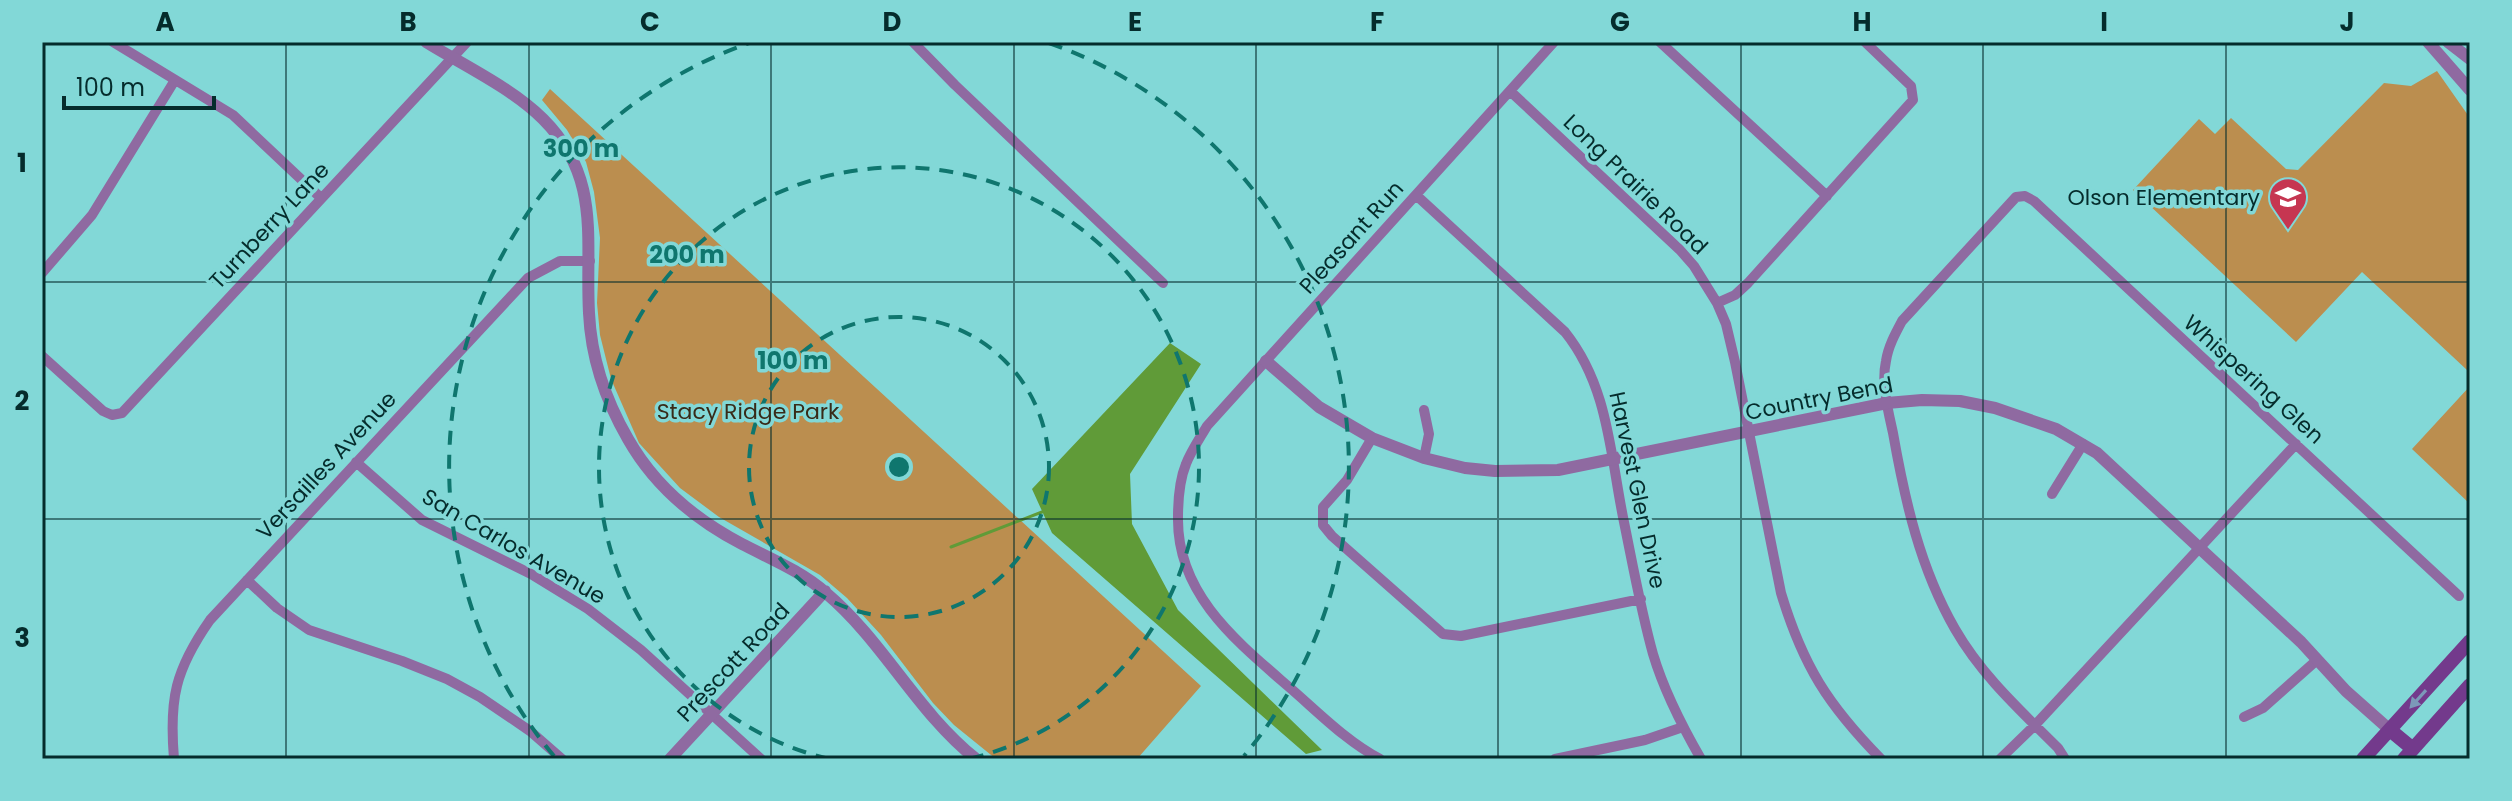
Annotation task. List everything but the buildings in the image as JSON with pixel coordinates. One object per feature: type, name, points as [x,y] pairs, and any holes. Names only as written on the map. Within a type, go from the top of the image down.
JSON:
[{"type":"main road","points":[[2363,759],[2470,641]]},
{"type":"main road","points":[[2390,730],[2409,754],[2470,685]]},
{"type":"street","points":[[113,42],[233,115],[321,198]]},
{"type":"street","points":[[426,42],[529,106],[557,135],[572,160],[588,207],[589,314],[598,367],[616,417],[643,463],[660,484],[699,517],[784,564],[825,591],[879,647],[939,726],[976,759]]},
{"type":"street","name":"Turnberry Lane","points":[[42,356],[103,411],[112,415],[122,413],[467,42]]},
{"type":"street","points":[[913,42],[1163,283]]},
{"type":"street","name":"Pleasant Run","points":[[1380,759],[1342,733],[1260,661],[1228,632],[1203,603],[1186,569],[1178,532],[1178,498],[1185,464],[1207,426],[1554,42]]},
{"type":"street","points":[[1660,42],[1827,196]]},
{"type":"street","points":[[1717,303],[1735,295],[1748,283],[1906,108],[1914,94],[1911,86],[1865,42]]},
{"type":"street","points":[[2428,42],[2470,90]]},
{"type":"street","points":[[2448,42],[2470,59]]},
{"type":"street","points":[[42,273],[92,215],[175,80]]},
{"type":"street","name":"Long Prairie Road","points":[[1510,91],[1680,250],[1717,303],[1726,324],[1735,362],[1781,593],[1791,628],[1827,698],[1881,759]]},
{"type":"street","name":"Harvest Glen Drive","points":[[1416,195],[1565,332],[1580,350],[1594,376],[1653,654],[1683,727],[1701,759]]},
{"type":"street","name":"Whispering Glen","points":[[1887,403],[1886,361],[1893,337],[1902,321],[2012,200],[2020,196],[2034,201],[2459,596]]},
{"type":"street","name":"Versailles Avenue","points":[[174,759],[171,727],[176,683],[184,661],[210,620],[528,278],[560,261],[590,261]]},
{"type":"street","name":"Country Bend","points":[[1266,361],[1319,407],[1372,438],[1424,458],[1465,468],[1526,472],[1558,470],[1887,403],[1960,401],[2033,419],[2097,453],[2200,547],[2346,691],[2390,730]]},
{"type":"street","points":[[1887,403],[1916,541],[1932,584],[1956,631],[1985,673],[2065,759]]},
{"type":"street","points":[[1424,410],[1429,434],[1424,458]]},
{"type":"street","points":[[1372,438],[1347,480],[1323,507],[1321,519],[1326,530],[1436,629],[1452,636],[1641,599]]},
{"type":"street","points":[[2052,494],[2083,444]]},
{"type":"street","points":[[2000,759],[2296,444]]},
{"type":"street","name":"San Carlos Avenue","points":[[356,462],[422,520],[521,568],[588,609],[641,650],[761,759]]},
{"type":"street","points":[[247,580],[277,608],[309,630],[402,661],[480,697],[530,731],[562,759]]},
{"type":"street","name":"Prescott Road","points":[[670,759],[825,591]]},
{"type":"street","points":[[2244,717],[2263,708],[2317,660]]},
{"type":"street","points":[[1555,759],[1645,740],[1683,727]]},
{"type":"green space","points":[[2437,71],[2470,118],[2470,367],[2467,370],[2362,272],[2296,342],[2133,190],[2199,119],[2215,134],[2231,118],[2286,169],[2298,170],[2384,83],[2411,86]]},
{"type":"green space","name":"Stacy Ridge Park","points":[[550,89],[1201,686],[1137,759],[996,759],[954,725],[933,703],[881,635],[847,598],[820,575],[719,517],[680,488],[639,443],[611,379],[600,335],[597,303],[600,238],[594,192],[586,162],[567,130],[542,100]]},
{"type":"green space","points":[[2470,386],[2470,504],[2412,449]]},
{"type":"shaded area","points":[[1170,343],[1201,364],[1130,474],[1132,524],[1178,610],[1322,750],[1306,754],[1052,533],[1032,489]]},
{"type":"waterway","points":[[951,547],[1042,512]]},
{"type":"place","name":"Olson Elementary","points":[[2288,231]]}]
